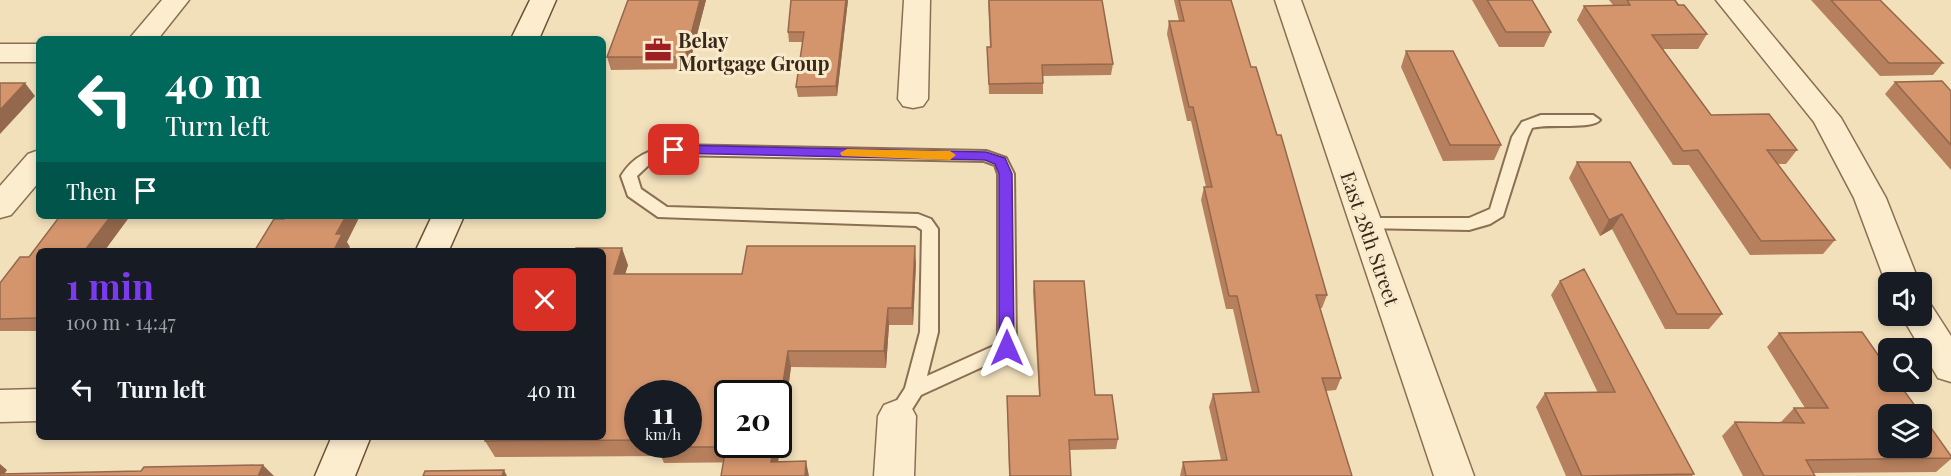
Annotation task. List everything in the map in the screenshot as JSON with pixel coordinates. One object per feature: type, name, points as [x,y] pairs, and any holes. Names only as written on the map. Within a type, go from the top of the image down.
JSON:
[{"type":"street","points":[[146,36],[176,0]]},
{"type":"street","points":[[526,36],[543,0]]},
{"type":"street","points":[[913,99],[917,0]]},
{"type":"street","name":"East 28th Street","points":[[1288,0],[1454,476]]},
{"type":"street","points":[[1729,0],[1826,118],[1870,198],[1898,272]]},
{"type":"street","points":[[0,53],[36,53]]},
{"type":"street","points":[[0,207],[36,165]]},
{"type":"street","points":[[435,248],[447,219]]},
{"type":"street","points":[[1925,326],[1951,368]]},
{"type":"street","points":[[894,476],[906,403]]},
{"type":"street","points":[[0,406],[36,405]]},
{"type":"street","points":[[335,476],[350,440]]},
{"type":"lane","points":[[1366,224],[1469,224],[1484,220],[1497,212],[1520,137],[1527,126],[1541,120],[1593,120]]},
{"type":"lane","points":[[674,150],[986,156],[1001,162],[1006,174],[1007,348],[906,403],[929,332],[930,229],[925,223],[906,220],[664,213],[634,192],[629,176],[636,164],[655,154],[674,150]]},
{"type":"building","points":[[628,0],[700,0],[685,57],[607,57]]},
{"type":"building","points":[[791,0],[846,0],[836,86],[796,87],[804,32],[788,32]]},
{"type":"building","points":[[989,0],[1102,0],[1113,64],[1042,65],[1043,83],[989,84],[987,47],[991,47]]},
{"type":"building","points":[[1179,0],[1231,0],[1251,67],[1256,67],[1277,135],[1281,135],[1327,295],[1316,295],[1341,378],[1322,378],[1352,476],[1186,476],[1183,462],[1227,460],[1213,394],[1259,392],[1237,296],[1229,296],[1204,187],[1212,187],[1193,107],[1189,107],[1169,21],[1184,21]]},
{"type":"building","points":[[1487,0],[1532,0],[1551,32],[1506,32]]},
{"type":"building","points":[[1627,0],[1675,0],[1678,5],[1684,5],[1707,34],[1652,35],[1711,115],[1769,114],[1797,150],[1767,150],[1835,240],[1761,241],[1698,150],[1683,151],[1584,6],[1630,5]]},
{"type":"building","points":[[1831,0],[1880,0],[1943,63],[1889,63]]},
{"type":"building","points":[[1406,51],[1453,51],[1501,145],[1450,145]]},
{"type":"building","points":[[1942,81],[1951,91],[1951,145],[1895,82]]},
{"type":"building","points":[[0,83],[25,83],[0,110]]},
{"type":"building","points":[[1577,162],[1630,162],[1722,314],[1677,314],[1622,214],[1609,220]]},
{"type":"building","points":[[58,219],[109,219],[87,248],[36,248],[36,318],[0,319],[0,283],[20,257],[29,257]]},
{"type":"building","points":[[274,219],[344,219],[336,234],[342,234],[335,248],[256,248]]},
{"type":"building","points":[[747,246],[915,246],[912,308],[888,308],[884,351],[788,351],[783,380],[714,380],[714,447],[702,447],[702,380],[624,380],[624,440],[485,441],[606,440],[606,248],[622,248],[614,274],[742,274]]},
{"type":"building","points":[[1584,269],[1694,474],[1582,476],[1545,393],[1615,392],[1560,281]]},
{"type":"building","points":[[1034,281],[1084,281],[1095,395],[1112,395],[1118,439],[1069,440],[1071,476],[1010,476],[1007,396],[1040,396]]},
{"type":"building","points":[[1862,332],[1878,355],[1878,392],[1905,392],[1914,404],[1878,404],[1878,458],[1932,458],[1932,429],[1951,458],[1806,460],[1815,476],[1764,476],[1735,422],[1804,423],[1794,408],[1828,408],[1779,333]]},
{"type":"building","points":[[724,458],[772,458],[771,462],[806,461],[805,476],[721,476]]},
{"type":"building","points":[[263,465],[258,476],[0,476],[0,474],[141,471],[144,467]]},
{"type":"building","points":[[504,470],[502,476],[423,476],[425,471]]},
{"type":"slow traffic","points":[[847,153],[950,155]]},
{"type":"place","name":"Belay Mortgage Group","points":[[658,50]]},
{"type":"route","points":[[674,150],[986,156],[1001,162],[1006,174],[1007,348]]}]
